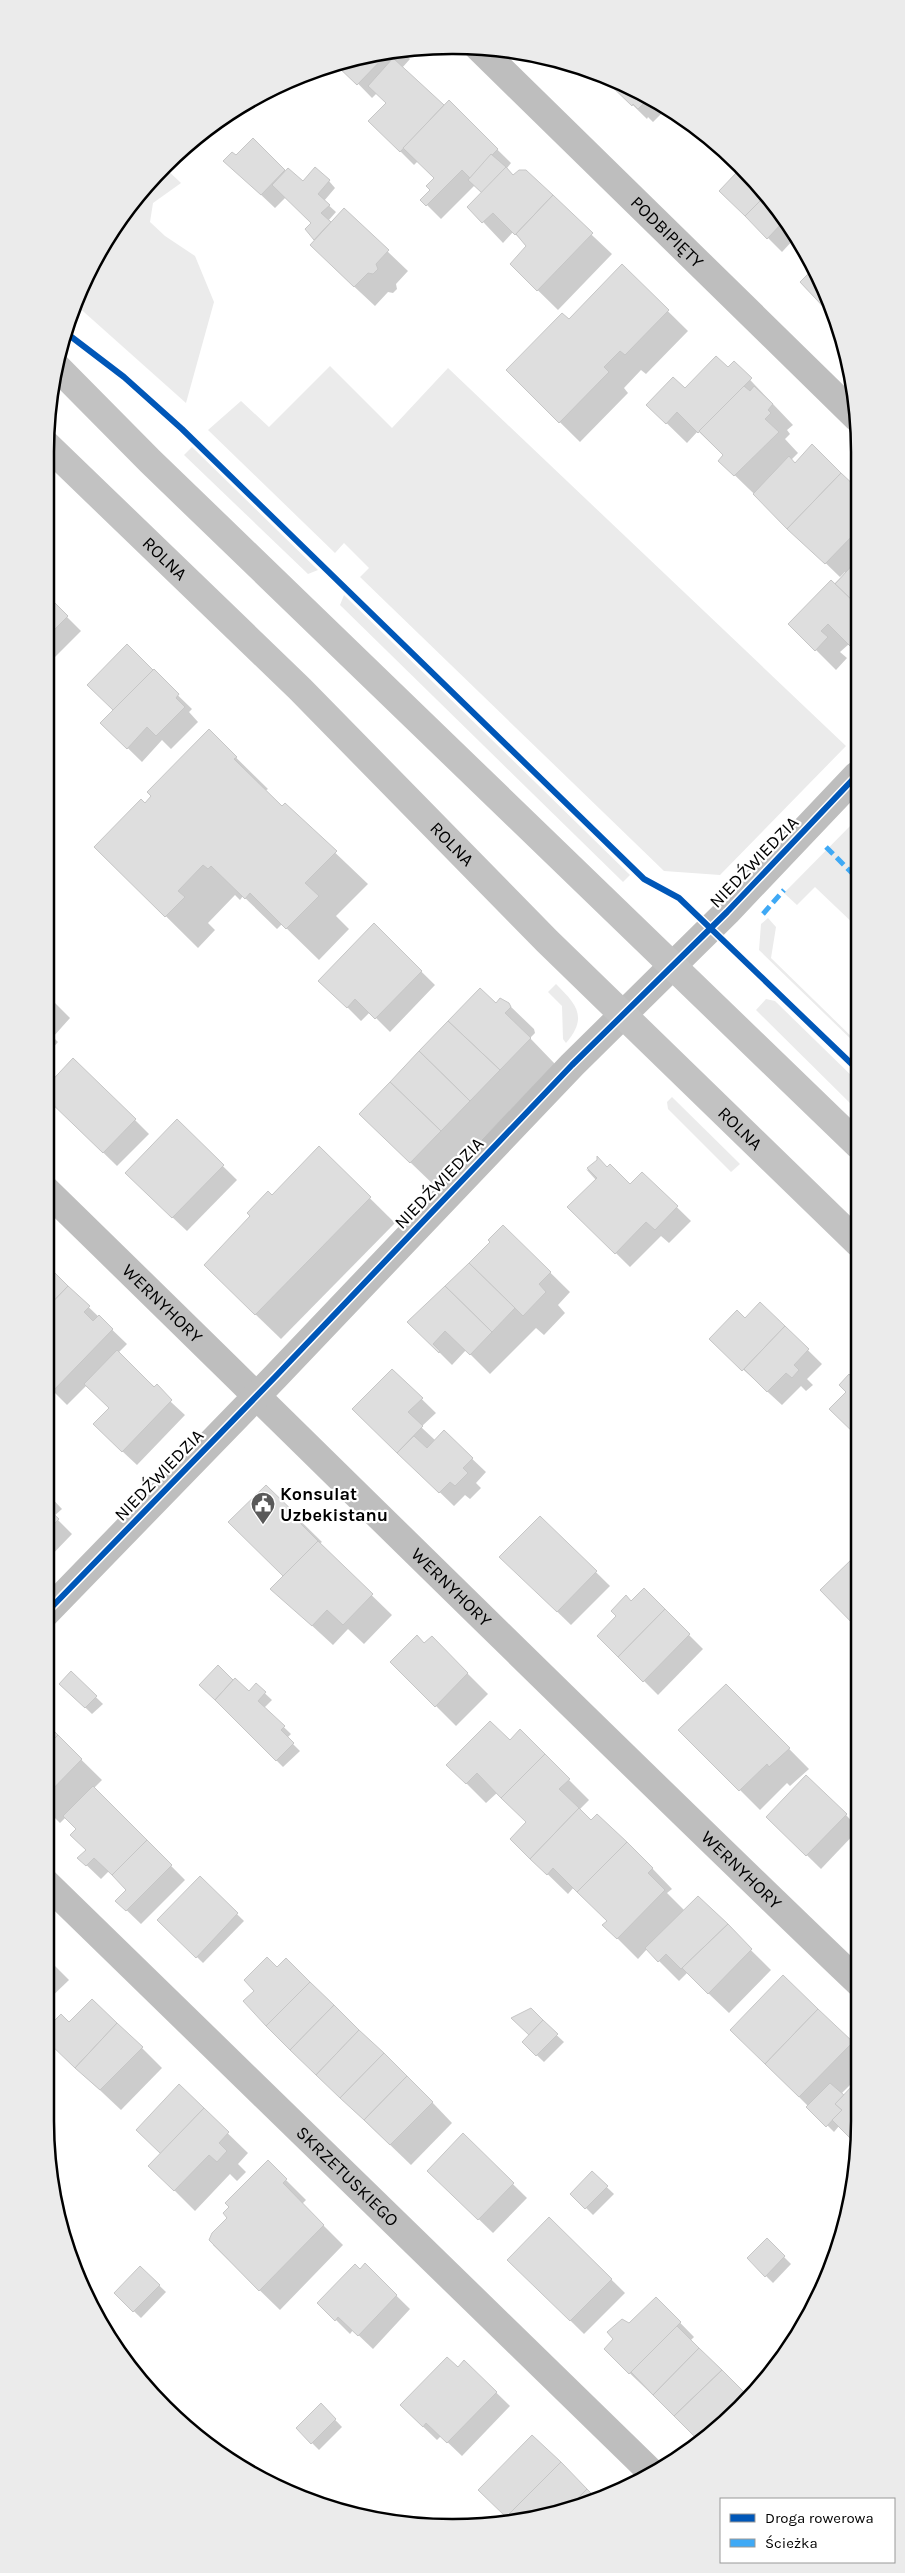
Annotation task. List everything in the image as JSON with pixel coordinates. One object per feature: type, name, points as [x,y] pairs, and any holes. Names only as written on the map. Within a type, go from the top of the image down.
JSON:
[{"type":"street","name":"PODBIPIĘTY","points":[[487,56],[849,411]]},
{"type":"street","points":[[62,372],[150,461],[851,1138]]},
{"type":"street","name":"ROLNA","points":[[54,452],[300,689],[547,941],[851,1236]]},
{"type":"street","name":"NIEDŹWIEDZIA","points":[[54,1605],[258,1395],[622,1014],[673,966],[851,781]]},
{"type":"street","name":"WERNYHORY","points":[[54,1199],[258,1395],[732,1862],[851,1975]]},
{"type":"street","name":"SKRZETUSKIEGO","points":[[54,1891],[647,2468]]},
{"type":"shaded area","points":[[170,172],[181,183],[153,203],[150,222],[165,236],[195,256],[214,302],[186,403],[81,309],[95,276],[121,231],[136,210]]},
{"type":"shaded area","points":[[330,366],[392,428],[448,368],[846,746],[720,875],[664,871],[360,577],[369,568],[344,543],[335,553],[208,430],[241,401],[269,427]]},
{"type":"shaded area","points":[[192,447],[318,570],[308,574],[184,455]]},
{"type":"shaded area","points":[[344,595],[630,875],[623,882],[340,605]]},
{"type":"shaded area","points":[[851,825],[851,921],[815,887],[797,905],[784,893]]},
{"type":"shaded area","points":[[768,918],[776,927],[771,958],[851,1036],[851,1039],[759,950],[761,924]]},
{"type":"shaded area","points":[[556,984],[570,998],[577,1012],[577,1026],[566,1043],[563,1039],[562,1006],[548,992]]},
{"type":"shaded area","points":[[766,999],[775,1001],[851,1075],[851,1104],[756,1010]]},
{"type":"shaded area","points":[[672,1097],[740,1164],[731,1172],[668,1109],[667,1102]]},
{"type":"building","points":[[393,58],[444,105],[400,152],[368,121],[386,103],[368,86]]},
{"type":"building","points":[[381,60],[357,85],[341,70]]},
{"type":"building","points":[[613,88],[644,103],[638,109],[633,104],[632,106]]},
{"type":"building","points":[[449,100],[498,149],[470,178],[462,170],[426,206],[420,200],[430,190],[426,186],[434,178],[403,148]]},
{"type":"building","points":[[253,138],[285,170],[261,195],[223,161],[232,152],[236,155]]},
{"type":"building","points":[[491,154],[506,167],[482,193],[468,180]]},
{"type":"building","points":[[315,167],[330,180],[318,194],[330,205],[321,213],[331,222],[314,240],[305,229],[311,223],[272,185],[288,168],[303,181]]},
{"type":"building","points":[[506,167],[513,175],[519,170],[526,170],[553,195],[515,235],[493,213],[482,223],[467,207]]},
{"type":"building","points":[[736,173],[761,200],[745,216],[719,191]]},
{"type":"building","points":[[553,195],[593,233],[537,291],[510,264],[526,246],[516,234]]},
{"type":"building","points":[[761,200],[780,225],[767,239],[745,216]]},
{"type":"building","points":[[344,208],[389,250],[376,264],[378,269],[373,274],[368,273],[354,287],[310,245]]},
{"type":"building","points":[[622,264],[669,310],[625,355],[620,351],[604,367],[609,372],[559,423],[506,370],[562,313],[569,319]]},
{"type":"building","points":[[809,273],[824,307],[800,282]]},
{"type":"building","points":[[716,356],[728,367],[734,361],[752,378],[698,433],[677,412],[666,424],[646,405],[673,377],[685,388]]},
{"type":"building","points":[[744,386],[750,391],[754,386],[773,404],[768,410],[771,413],[765,419],[779,432],[734,476],[718,461],[723,455],[699,431]]},
{"type":"building","points":[[812,444],[841,473],[787,529],[753,494],[789,456],[795,463]]},
{"type":"building","points":[[841,473],[851,482],[851,537],[825,564],[787,529]]},
{"type":"building","points":[[851,567],[851,599],[835,584]]},
{"type":"building","points":[[831,580],[851,599],[851,647],[828,624],[821,631],[828,637],[815,651],[788,624]]},
{"type":"building","points":[[54,602],[68,616],[54,630]]},
{"type":"building","points":[[127,644],[153,670],[113,710],[87,685]]},
{"type":"building","points":[[154,669],[179,694],[176,698],[185,707],[156,736],[147,727],[127,749],[100,723]]},
{"type":"building","points":[[209,729],[237,757],[234,759],[282,806],[285,803],[337,851],[305,883],[319,896],[286,929],[250,893],[245,899],[211,866],[208,869],[203,865],[178,891],[185,897],[165,917],[94,847],[141,799],[145,803],[151,796],[147,792]]},
{"type":"building","points":[[374,923],[422,971],[375,1019],[355,999],[347,1008],[318,981]]},
{"type":"building","points":[[480,988],[496,1003],[500,998],[509,1003],[511,1007],[505,1013],[531,1038],[500,1070],[448,1021]]},
{"type":"building","points":[[448,1021],[500,1070],[470,1101],[419,1051]]},
{"type":"building","points":[[419,1051],[470,1101],[441,1131],[390,1082]]},
{"type":"building","points":[[73,1058],[136,1119],[103,1153],[54,1106],[54,1078]]},
{"type":"building","points":[[390,1082],[441,1131],[410,1163],[359,1114]]},
{"type":"building","points":[[177,1119],[224,1165],[172,1218],[125,1173]]},
{"type":"building","points":[[319,1146],[371,1197],[255,1315],[204,1265],[250,1216],[247,1213],[268,1191],[272,1195]]},
{"type":"building","points":[[597,1156],[607,1167],[610,1164],[630,1184],[642,1172],[678,1206],[655,1230],[646,1222],[615,1254],[567,1207],[597,1178],[587,1168],[597,1160]]},
{"type":"building","points":[[503,1225],[551,1272],[539,1284],[546,1292],[523,1316],[469,1263],[490,1242],[488,1240]]},
{"type":"building","points":[[469,1263],[515,1308],[492,1332],[445,1286]]},
{"type":"building","points":[[54,1272],[68,1286],[54,1301]]},
{"type":"building","points":[[68,1286],[90,1306],[84,1312],[93,1321],[99,1315],[113,1329],[54,1390],[54,1301]]},
{"type":"building","points":[[445,1286],[492,1332],[470,1355],[445,1331],[433,1344],[440,1351],[439,1353],[407,1322]]},
{"type":"building","points":[[760,1302],[785,1326],[742,1371],[709,1339],[737,1310],[745,1318]]},
{"type":"building","points":[[785,1326],[809,1349],[794,1365],[799,1370],[792,1378],[786,1373],[767,1392],[744,1369]]},
{"type":"building","points":[[117,1350],[154,1387],[157,1384],[172,1400],[122,1452],[93,1424],[109,1408],[84,1384]]},
{"type":"building","points":[[392,1369],[423,1398],[408,1412],[423,1426],[397,1453],[352,1409]]},
{"type":"building","points":[[849,1374],[851,1376],[851,1430],[829,1409],[846,1392],[839,1385]]},
{"type":"building","points":[[444,1430],[473,1458],[463,1468],[468,1473],[455,1486],[450,1482],[439,1493],[397,1453],[414,1436],[427,1448]]},
{"type":"building","points":[[266,1485],[303,1521],[300,1523],[318,1541],[283,1576],[228,1522]]},
{"type":"building","points":[[54,1514],[59,1519],[54,1524]]},
{"type":"building","points":[[540,1516],[597,1571],[557,1612],[499,1557]]},
{"type":"building","points":[[318,1541],[373,1594],[343,1625],[327,1610],[312,1626],[270,1589]]},
{"type":"building","points":[[851,1560],[851,1622],[820,1590]]},
{"type":"building","points":[[644,1588],[665,1609],[618,1657],[597,1636],[616,1616],[611,1611],[626,1595],[631,1601]]},
{"type":"building","points":[[665,1609],[690,1634],[643,1682],[618,1657]]},
{"type":"building","points":[[417,1635],[424,1643],[432,1636],[468,1673],[435,1707],[390,1662]]},
{"type":"building","points":[[218,1665],[233,1680],[215,1700],[199,1685]]},
{"type":"building","points":[[71,1671],[97,1696],[85,1708],[59,1684]]},
{"type":"building","points":[[235,1678],[249,1691],[256,1683],[266,1692],[258,1701],[285,1726],[281,1730],[294,1743],[276,1761],[215,1700]]},
{"type":"building","points":[[726,1684],[790,1748],[769,1767],[767,1764],[739,1791],[678,1730]]},
{"type":"building","points":[[490,1721],[510,1740],[520,1729],[545,1754],[501,1798],[477,1773],[466,1784],[446,1765]]},
{"type":"building","points":[[54,1731],[58,1735],[54,1739]]},
{"type":"building","points":[[58,1735],[82,1759],[54,1788],[54,1739]]},
{"type":"building","points":[[545,1754],[570,1779],[559,1789],[579,1808],[530,1859],[510,1839],[526,1822],[501,1798]]},
{"type":"building","points":[[806,1775],[847,1814],[806,1856],[766,1817]]},
{"type":"building","points":[[93,1786],[147,1840],[112,1875],[94,1858],[86,1866],[77,1858],[86,1850],[70,1835],[76,1829],[63,1816]]},
{"type":"building","points":[[579,1808],[591,1820],[597,1814],[627,1842],[577,1892],[553,1868],[547,1875],[530,1859]]},
{"type":"building","points":[[147,1840],[172,1865],[126,1911],[115,1901],[126,1890],[112,1875]]},
{"type":"building","points":[[627,1842],[653,1868],[648,1873],[665,1890],[617,1939],[602,1925],[607,1921],[577,1892]]},
{"type":"building","points":[[200,1876],[238,1913],[196,1958],[157,1920]]},
{"type":"building","points":[[698,1896],[728,1924],[681,1969],[666,1954],[658,1962],[645,1948]]},
{"type":"building","points":[[728,1924],[752,1949],[708,1994],[682,1968]]},
{"type":"building","points":[[267,1957],[277,1967],[286,1958],[310,1982],[266,2026],[243,2001],[254,1991],[244,1980]]},
{"type":"building","points":[[783,1975],[818,2009],[765,2064],[730,2030]]},
{"type":"building","points":[[310,1982],[334,2005],[290,2050],[266,2026]]},
{"type":"building","points":[[92,1999],[117,2023],[75,2068],[54,2048],[54,2021],[61,2014],[69,2022]]},
{"type":"building","points":[[334,2005],[359,2030],[316,2075],[290,2050]]},
{"type":"building","points":[[531,2008],[543,2020],[529,2035],[511,2018]]},
{"type":"building","points":[[818,2009],[851,2040],[851,2044],[799,2097],[765,2064]]},
{"type":"building","points":[[543,2020],[558,2034],[536,2056],[522,2042]]},
{"type":"building","points":[[117,2023],[143,2047],[100,2090],[75,2068]]},
{"type":"building","points":[[359,2030],[384,2053],[340,2098],[316,2075]]},
{"type":"building","points":[[384,2053],[407,2076],[364,2120],[340,2098]]},
{"type":"building","points":[[407,2076],[433,2102],[390,2145],[364,2120]]},
{"type":"building","points":[[830,2083],[844,2095],[835,2104],[842,2110],[826,2127],[806,2107]]},
{"type":"building","points":[[179,2084],[204,2108],[161,2154],[136,2130]]},
{"type":"building","points":[[851,2087],[850,2138],[832,2120],[842,2110],[835,2104]]},
{"type":"building","points":[[204,2108],[229,2132],[219,2143],[227,2151],[217,2162],[209,2155],[174,2191],[148,2166]]},
{"type":"building","points":[[463,2133],[514,2183],[478,2220],[427,2171]]},
{"type":"building","points":[[268,2160],[287,2179],[283,2183],[324,2225],[259,2291],[209,2240],[212,2233],[227,2218],[223,2213],[229,2207],[225,2203]]},
{"type":"building","points":[[592,2171],[608,2186],[585,2209],[570,2194]]},
{"type":"building","points":[[549,2217],[612,2279],[570,2321],[507,2260]]},
{"type":"building","points":[[767,2238],[785,2256],[765,2277],[747,2258]]},
{"type":"building","points":[[365,2263],[397,2295],[358,2336],[338,2317],[335,2321],[317,2303],[355,2264],[360,2269]]},
{"type":"building","points":[[140,2266],[160,2285],[133,2312],[114,2293]]},
{"type":"building","points":[[656,2297],[681,2322],[629,2374],[604,2349],[613,2339],[607,2332],[622,2319],[629,2323]]},
{"type":"building","points":[[677,2326],[699,2348],[653,2395],[631,2372]]},
{"type":"building","points":[[699,2348],[722,2370],[674,2416],[653,2395]]},
{"type":"building","points":[[447,2357],[458,2367],[464,2360],[497,2392],[447,2443],[426,2423],[423,2427],[400,2405]]},
{"type":"building","points":[[722,2370],[744,2392],[695,2437],[674,2416]]},
{"type":"building","points":[[321,2403],[336,2419],[311,2444],[296,2428]]},
{"type":"building","points":[[532,2435],[561,2462],[507,2516],[505,2516],[478,2490]]},
{"type":"building","points":[[561,2462],[587,2489],[577,2499],[556,2506],[507,2516]]},
{"type":"building","points":[[587,2489],[592,2494],[581,2498],[577,2499]]},
{"type":"marked path","points":[[826,847],[851,872]]},
{"type":"marked path","points":[[763,914],[784,890]]},
{"type":"cycle path","points":[[71,337],[124,377],[182,429],[644,879],[679,898],[851,1063]]},
{"type":"cycle path","points":[[54,1605],[275,1377],[572,1065],[727,912],[851,781]]},
{"type":"place","name":"Konsulat Uzbekistanu","points":[[263,1525]]}]
